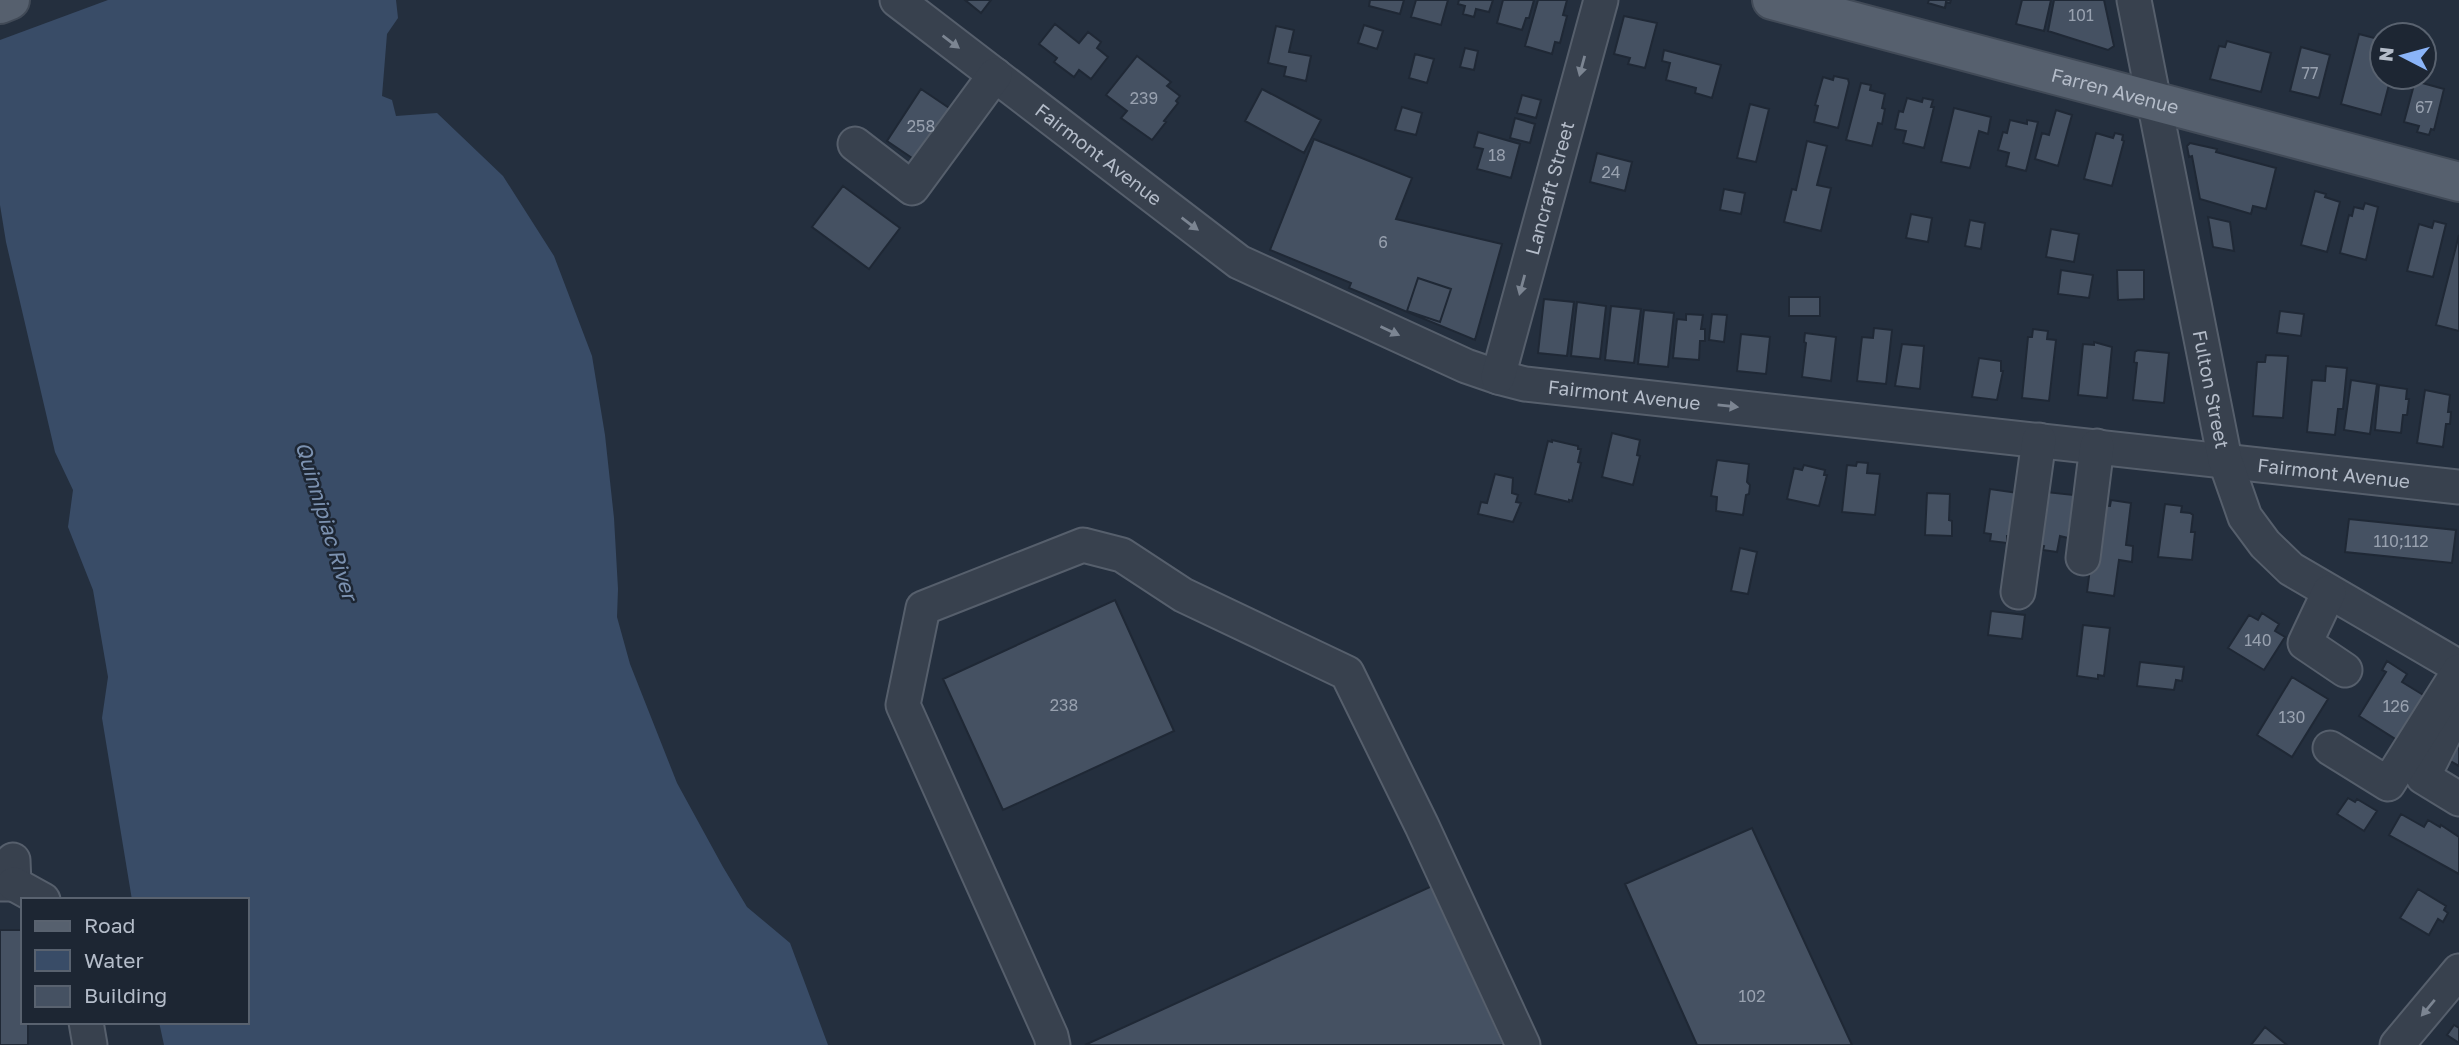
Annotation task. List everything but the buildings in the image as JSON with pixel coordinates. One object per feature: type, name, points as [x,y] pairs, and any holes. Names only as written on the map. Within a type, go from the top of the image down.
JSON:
[{"type":"main road","points":[[0,4],[10,0]]},
{"type":"main road","name":"Farren Avenue","points":[[1772,0],[2459,182]]},
{"type":"street","name":"Fairmont Avenue","points":[[897,0],[1239,262],[1466,366],[1498,377],[1525,384],[2459,487]]},
{"type":"street","name":"Lancraft Street","points":[[1498,377],[1601,0]]},
{"type":"street","name":"Fulton Street","points":[[2134,0],[2225,460],[2245,517],[2265,544],[2291,569],[2459,669]]},
{"type":"street","points":[[855,145],[912,188],[995,75]]},
{"type":"street","points":[[2018,592],[2039,440]]},
{"type":"street","points":[[2083,558],[2097,446]]},
{"type":"street","points":[[1053,1045],[903,705],[923,608],[1083,545],[1122,555],[1183,595],[1347,673],[1422,826],[1523,1045]]},
{"type":"street","points":[[2329,592],[2305,643],[2345,670]]},
{"type":"street","points":[[2330,748],[2388,784],[2459,669]]},
{"type":"street","points":[[2459,704],[2423,777],[2459,799]]},
{"type":"street","points":[[9,876],[41,898]]},
{"type":"street","points":[[2397,1045],[2459,971]]},
{"type":"street","points":[[86,1024],[90,1045]]},
{"type":"water","name":"Quinnipiac River","points":[[0,0],[396,0],[398,18],[387,34],[382,96],[392,100],[396,116],[437,113],[503,176],[554,256],[592,356],[605,435],[614,518],[617,617],[630,664],[677,783],[723,867],[747,907],[790,943],[828,1045],[164,1045],[159,1024],[248,1024],[248,898],[132,898],[102,718],[108,677],[93,590],[68,527],[73,490],[55,452],[6,242],[0,205]]},
{"type":"pier","points":[[0,0],[108,0],[0,40]]}]
